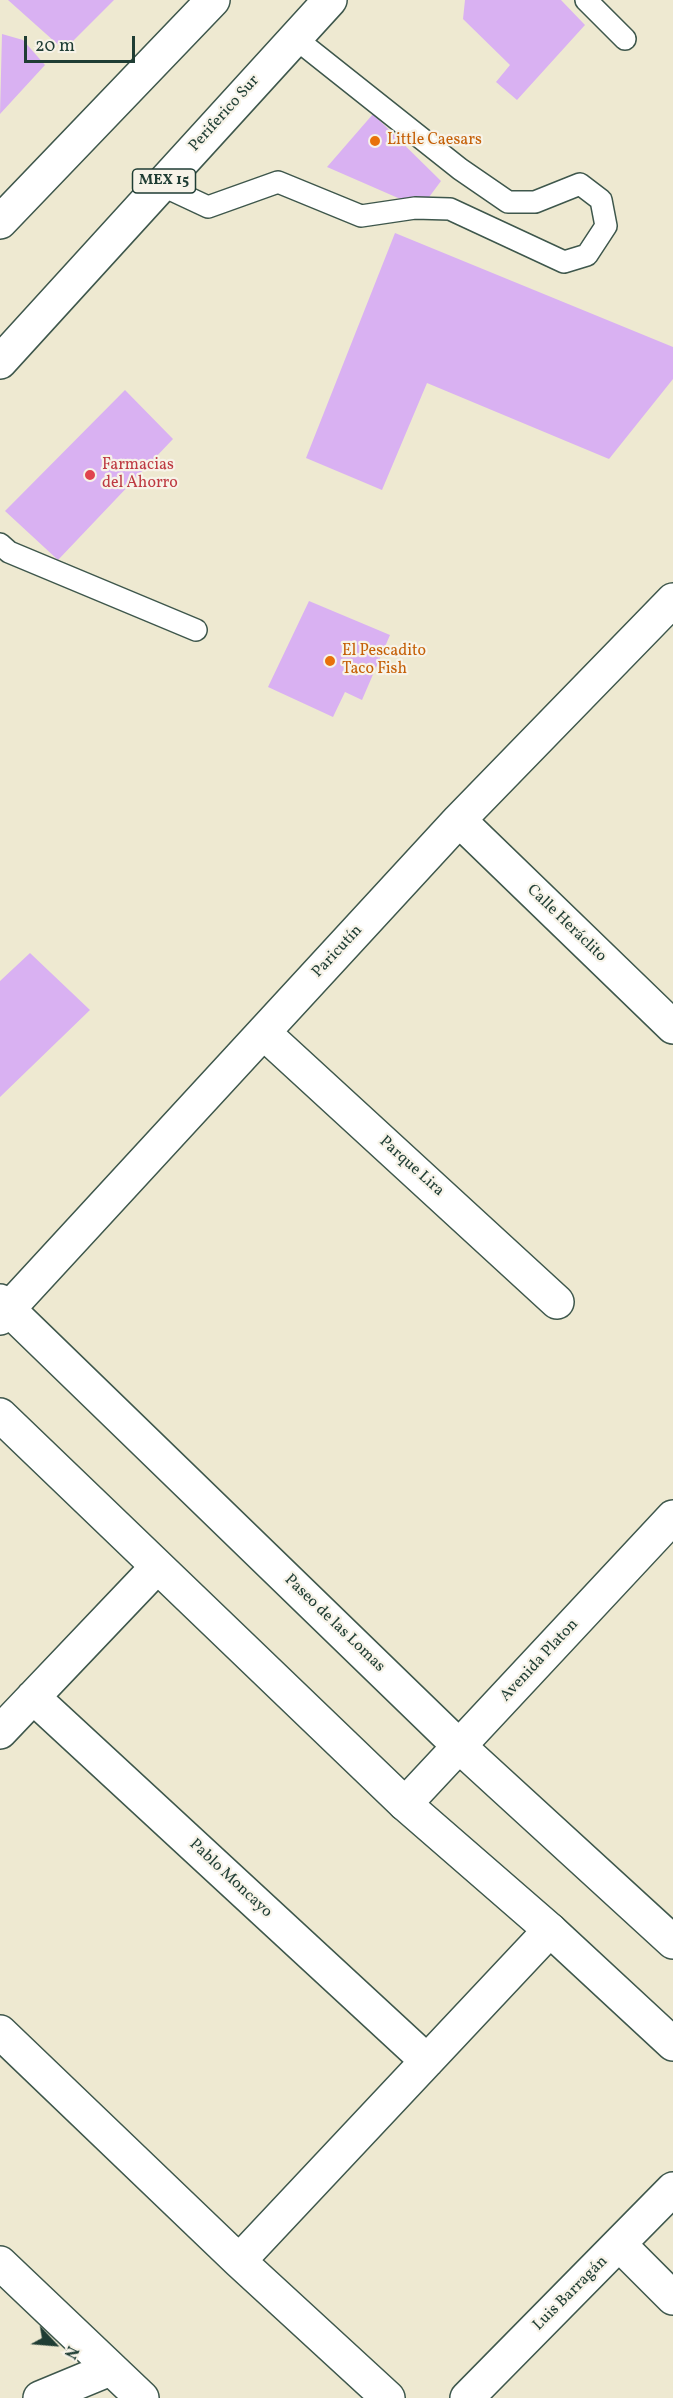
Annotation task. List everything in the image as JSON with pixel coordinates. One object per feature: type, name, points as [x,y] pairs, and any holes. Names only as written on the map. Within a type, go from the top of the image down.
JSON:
[{"type":"street","points":[[0,222],[213,0]]},
{"type":"street","name":"Periferico Sur","points":[[0,362],[330,0]]},
{"type":"street","name":"Paricutín","points":[[3,1309],[264,1033],[459,820],[673,600]]},
{"type":"street","name":"Calle Heráclito","points":[[459,820],[673,1027]]},
{"type":"street","name":"Parque Lira","points":[[264,1033],[557,1302]]},
{"type":"street","name":"Paseo de las Lomas","points":[[3,1309],[460,1747],[669,1932]]},
{"type":"street","points":[[0,1415],[405,1804],[550,1930],[673,2044]]},
{"type":"street","name":"Avenida Platon","points":[[405,1804],[673,1516]]},
{"type":"street","points":[[0,1732],[156,1567]]},
{"type":"street","name":"Pablo Moncayo","points":[[33,1696],[427,2061]]},
{"type":"street","points":[[239,2261],[550,1930]]},
{"type":"street","points":[[0,2032],[239,2261],[388,2398]]},
{"type":"street","name":"Luis Barragán","points":[[468,2398],[673,2189]]},
{"type":"street","points":[[620,2245],[673,2298]]},
{"type":"street","points":[[0,2264],[142,2398]]},
{"type":"street","points":[[40,2398],[110,2369]]},
{"type":"lane","points":[[586,0],[625,39]]},
{"type":"lane","points":[[161,184],[208,207],[278,182],[361,216],[415,208],[450,209],[564,262],[587,255],[606,226],[601,200],[580,184],[535,202],[508,202],[460,169],[295,38]]},
{"type":"lane","points":[[0,544],[9,552],[196,630]]},
{"type":"building","points":[[8,0],[114,0],[64,50]]},
{"type":"building","points":[[465,0],[561,0],[585,25],[517,100],[496,82],[510,65],[463,19]]},
{"type":"building","points":[[2,34],[23,40],[45,65],[0,114]]},
{"type":"building","name":"Little Caesars","points":[[373,114],[441,181],[421,208],[327,167]]},
{"type":"building","points":[[395,233],[673,347],[673,379],[609,459],[427,383],[382,490],[306,458]]},
{"type":"building","name":"Farmacias del Ahorro","points":[[125,390],[173,439],[58,560],[5,511]]},
{"type":"building","name":"El Pescadito Taco Fish","points":[[309,601],[390,635],[362,700],[345,692],[333,717],[268,687]]},
{"type":"building","points":[[30,953],[90,1010],[0,1097],[0,981]]},
{"type":"place","name":"Little Caesars","points":[[375,141]]},
{"type":"place","name":"Farmacias del Ahorro","points":[[90,475]]},
{"type":"place","name":"El Pescadito Taco Fish","points":[[330,661]]}]
